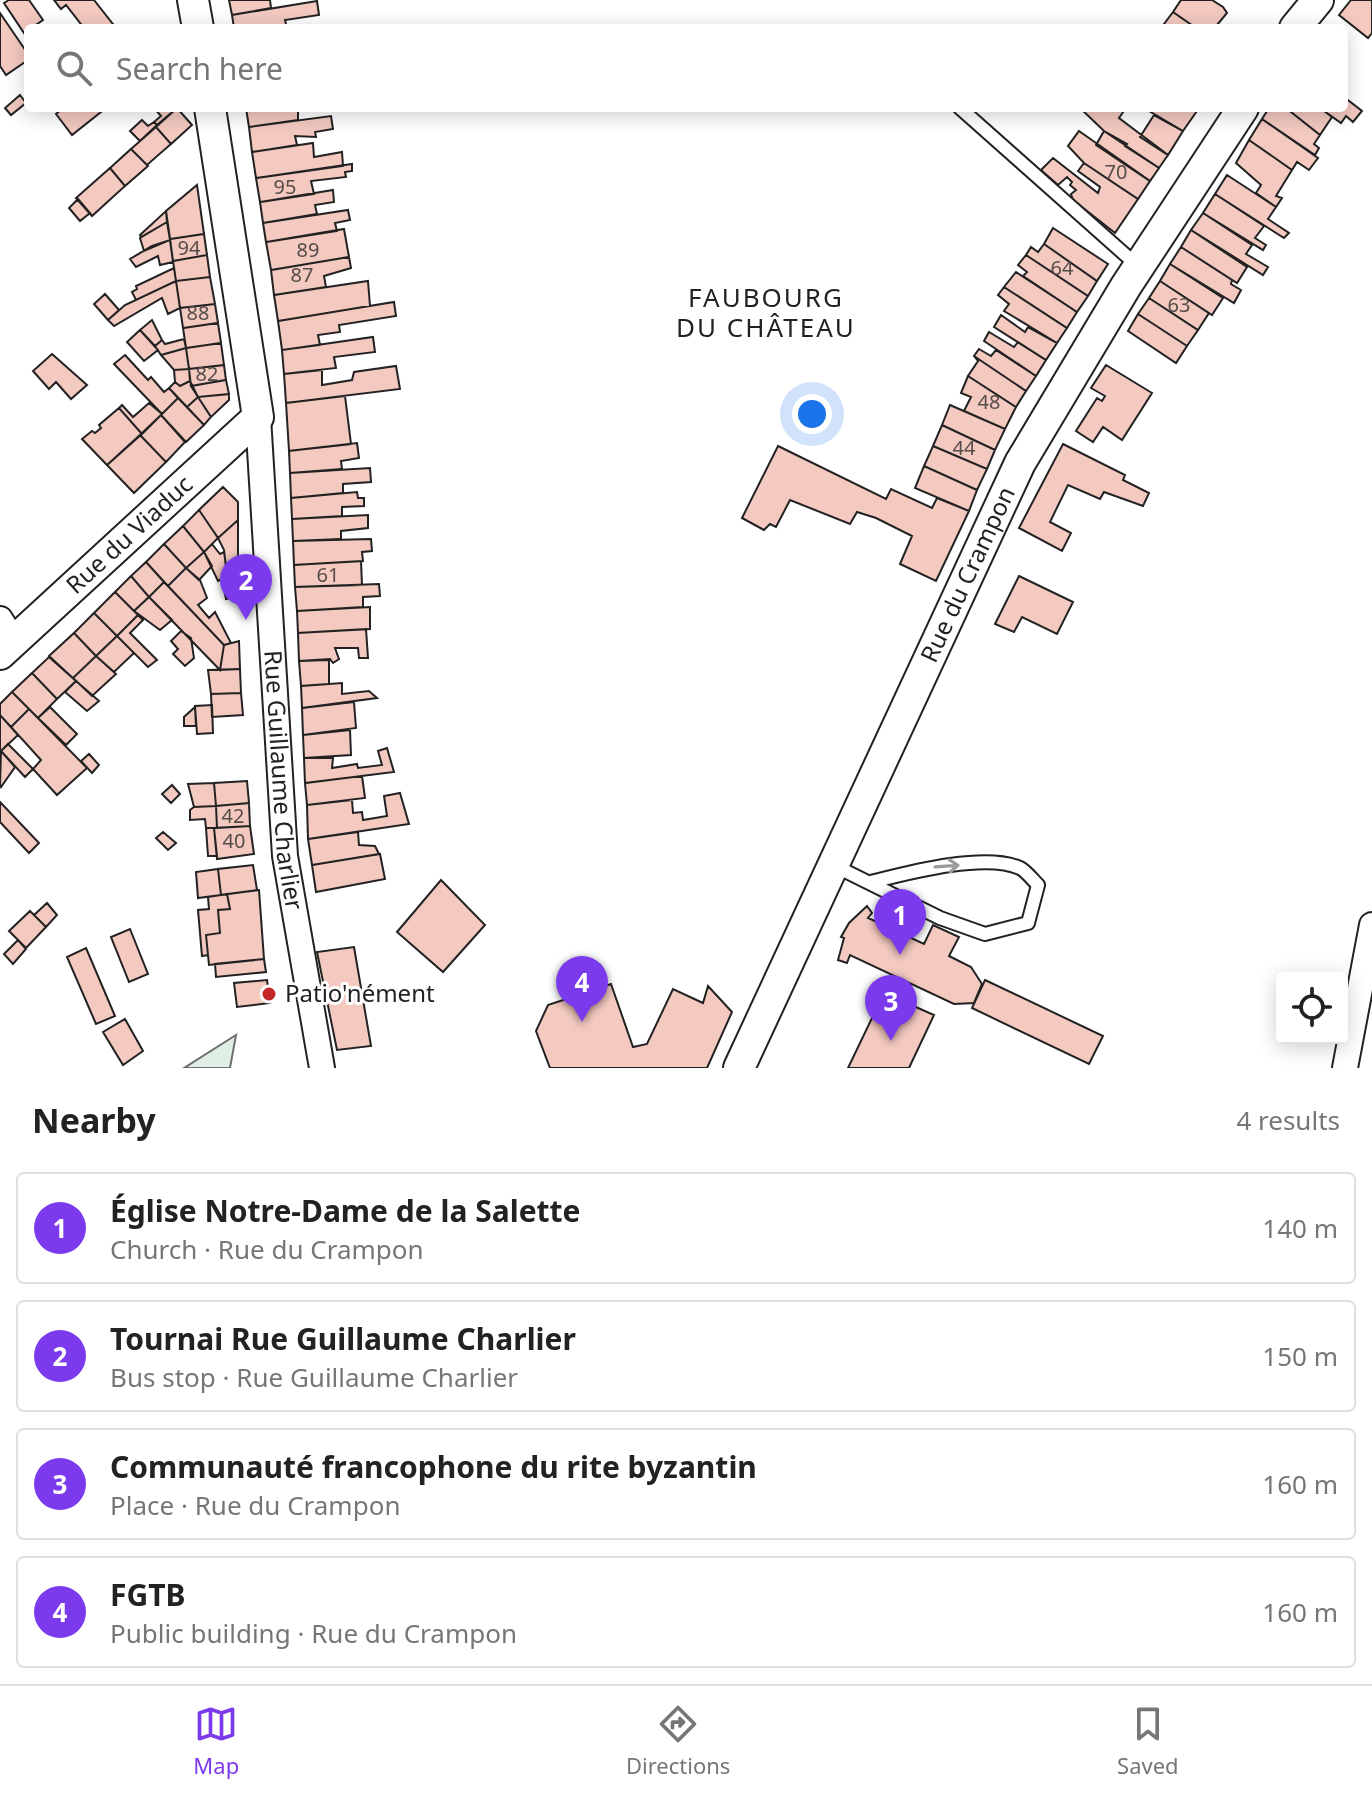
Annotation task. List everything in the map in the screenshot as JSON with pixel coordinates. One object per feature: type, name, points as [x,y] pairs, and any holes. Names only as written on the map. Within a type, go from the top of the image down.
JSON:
[{"type":"street","points":[[193,0],[197,24]]},
{"type":"street","points":[[1298,24],[1318,0]]},
{"type":"street","name":"Rue Guillaume Charlier","points":[[211,112],[258,417],[285,856],[322,1068]]},
{"type":"street","name":"Rue du Crampon","points":[[739,1068],[1020,463],[1139,267],[1240,112]]},
{"type":"street","name":"Rue du Viaduc","points":[[5,638],[258,417]]},
{"type":"street","points":[[1345,1068],[1372,925]]},
{"type":"lane","points":[[965,112],[1139,267]]},
{"type":"lane","points":[[833,865],[940,918],[985,934],[1028,923],[1038,885],[1021,868],[987,864],[937,866],[871,882]]},
{"type":"green space","points":[[236,1035],[230,1068],[184,1068]]},
{"type":"building","points":[[29,0],[43,20],[37,24],[24,24],[24,33],[4,3]]},
{"type":"building","points":[[54,0],[94,0],[113,24],[81,24],[66,5],[61,9]]},
{"type":"building","points":[[229,0],[270,0],[271,8],[232,15]]},
{"type":"building","points":[[1181,0],[1212,0],[1227,13],[1218,24],[1190,24],[1173,12]]},
{"type":"building","points":[[1351,0],[1372,0],[1372,33],[1368,38],[1339,15]]},
{"type":"building","points":[[317,1],[319,15],[285,20],[286,24],[233,24],[232,15]]},
{"type":"building","points":[[1173,12],[1190,24],[1164,24]]},
{"type":"building","points":[[0,13],[24,48],[24,63],[6,75],[0,66]]},
{"type":"building","points":[[20,95],[24,100],[24,105],[11,115],[5,108]]},
{"type":"building","points":[[1348,100],[1362,111],[1353,122],[1346,116],[1341,123],[1326,112],[1348,112]]},
{"type":"building","points":[[58,112],[101,112],[72,135],[56,114]]},
{"type":"building","points":[[158,112],[172,112],[157,125],[154,122],[161,116]]},
{"type":"building","points":[[173,112],[181,112],[192,125],[171,144],[156,127]]},
{"type":"building","points":[[247,112],[298,112],[298,120],[249,127]]},
{"type":"building","points":[[1084,112],[1123,112],[1119,118],[1168,155],[1159,168],[1104,131]]},
{"type":"building","points":[[1151,112],[1196,112],[1183,131]]},
{"type":"building","points":[[1266,112],[1291,112],[1320,135],[1314,144],[1319,148],[1315,155],[1262,119]]},
{"type":"building","points":[[1291,112],[1325,112],[1332,117],[1320,135]]},
{"type":"building","points":[[1154,115],[1183,131],[1168,155],[1140,137]]},
{"type":"building","points":[[331,116],[333,129],[315,132],[316,137],[295,136],[297,145],[252,152],[249,127]]},
{"type":"building","points":[[1262,119],[1318,158],[1309,170],[1297,162],[1292,170],[1249,140]]},
{"type":"building","points":[[142,120],[148,126],[154,122],[157,125],[140,141],[130,131]]},
{"type":"building","points":[[156,127],[171,144],[147,165],[131,149]]},
{"type":"building","points":[[1079,131],[1150,181],[1138,199],[1084,163],[1068,146]]},
{"type":"building","points":[[1104,131],[1159,168],[1150,181],[1096,145]]},
{"type":"building","points":[[1249,140],[1292,170],[1276,196],[1282,198],[1276,207],[1256,193],[1261,185],[1236,163]]},
{"type":"building","points":[[313,143],[314,157],[342,152],[343,166],[256,178],[252,152]]},
{"type":"building","points":[[131,149],[148,166],[125,186],[110,168]]},
{"type":"building","points":[[1053,158],[1098,193],[1100,187],[1078,171],[1084,163],[1138,199],[1115,233],[1073,200],[1071,194],[1076,190],[1067,177],[1058,185],[1041,170]]},
{"type":"building","points":[[352,164],[352,171],[345,172],[346,177],[311,181],[314,194],[260,202],[256,178]]},
{"type":"building","points":[[110,168],[125,186],[92,216],[76,198]]},
{"type":"building","points":[[1227,175],[1276,207],[1268,219],[1289,233],[1284,238],[1215,194]]},
{"type":"building","points":[[197,185],[204,234],[170,239],[166,211]]},
{"type":"building","points":[[333,190],[334,202],[315,205],[317,214],[263,223],[260,202]]},
{"type":"building","points":[[1215,194],[1264,226],[1255,238],[1266,245],[1263,250],[1203,213]]},
{"type":"building","points":[[78,199],[90,213],[80,221],[69,208]]},
{"type":"building","points":[[348,210],[350,220],[335,223],[337,231],[266,242],[263,223]]},
{"type":"building","points":[[166,211],[167,222],[141,237],[140,235]]},
{"type":"building","points":[[1203,213],[1252,245],[1246,254],[1268,267],[1263,275],[1191,230]]},
{"type":"building","points":[[167,222],[170,240],[144,251],[140,238]]},
{"type":"building","points":[[1053,228],[1108,264],[1097,281],[1044,244]]},
{"type":"building","points":[[344,229],[349,257],[271,270],[266,242]]},
{"type":"building","points":[[1191,230],[1247,267],[1237,283],[1181,247]]},
{"type":"building","points":[[204,234],[207,255],[173,261],[170,239]]},
{"type":"building","points":[[170,240],[173,262],[160,265],[158,256],[136,267],[130,259],[152,246]]},
{"type":"building","points":[[1044,244],[1097,281],[1088,296],[1026,255],[1031,247],[1038,252]]},
{"type":"building","points":[[1181,247],[1232,280],[1231,284],[1241,290],[1234,303],[1170,264]]},
{"type":"building","points":[[207,255],[210,277],[176,281],[173,261]]},
{"type":"building","points":[[1026,255],[1088,296],[1077,312],[1023,276],[1027,272],[1018,265]]},
{"type":"building","points":[[349,257],[351,268],[324,276],[326,287],[274,295],[271,270]]},
{"type":"building","points":[[1170,264],[1223,298],[1212,315],[1160,281]]},
{"type":"building","points":[[174,268],[176,281],[136,300],[132,292],[137,289],[136,286]]},
{"type":"building","points":[[1016,272],[1077,312],[1067,328],[1004,287]]},
{"type":"building","points":[[210,277],[215,304],[180,308],[176,281]]},
{"type":"building","points":[[176,281],[180,308],[168,314],[162,298],[114,326],[108,320],[125,305]]},
{"type":"building","points":[[368,281],[370,306],[278,321],[274,295]]},
{"type":"building","points":[[1160,281],[1209,313],[1198,330],[1149,298]]},
{"type":"building","points":[[1004,287],[1067,328],[1057,343],[1004,311],[1009,304],[998,295]]},
{"type":"building","points":[[105,294],[119,310],[108,320],[94,304]]},
{"type":"building","points":[[1149,298],[1198,330],[1187,346],[1138,314]]},
{"type":"building","points":[[394,302],[396,316],[339,325],[340,332],[318,335],[320,345],[282,350],[278,321]]},
{"type":"building","points":[[215,304],[218,323],[183,328],[180,308]]},
{"type":"building","points":[[1138,314],[1187,346],[1176,363],[1128,331]]},
{"type":"building","points":[[1001,315],[1025,332],[1028,327],[1057,343],[1046,360],[994,327]]},
{"type":"building","points":[[152,320],[162,340],[155,346],[140,330]]},
{"type":"building","points":[[218,323],[221,343],[186,348],[183,328]]},
{"type":"building","points":[[140,330],[158,350],[144,361],[127,342]]},
{"type":"building","points":[[989,332],[1014,347],[1018,342],[1046,360],[1036,376],[984,341]]},
{"type":"building","points":[[373,337],[375,352],[334,357],[336,368],[284,374],[282,350]]},
{"type":"building","points":[[184,339],[186,348],[161,355],[155,346],[162,340],[165,344]]},
{"type":"building","points":[[221,343],[224,365],[189,369],[186,348]]},
{"type":"building","points":[[186,348],[189,369],[174,370],[161,355]]},
{"type":"building","points":[[979,349],[991,356],[996,350],[1036,376],[1026,391],[974,356]]},
{"type":"building","points":[[52,354],[87,385],[71,399],[56,382],[49,389],[33,371]]},
{"type":"building","points":[[125,355],[148,380],[151,377],[164,392],[169,388],[178,398],[162,414],[114,364]]},
{"type":"building","points":[[974,356],[1026,391],[1016,407],[968,376],[978,361]]},
{"type":"building","points":[[224,365],[226,380],[191,386],[189,369]]},
{"type":"building","points":[[1106,365],[1152,393],[1122,440],[1103,427],[1093,442],[1076,431],[1097,398],[1102,401],[1105,396],[1091,388]]},
{"type":"building","points":[[396,366],[400,389],[286,403],[284,374],[322,370],[322,385],[352,380],[354,372]]},
{"type":"building","points":[[189,369],[190,381],[180,386],[175,382],[174,370]]},
{"type":"building","points":[[968,376],[1016,407],[1005,429],[964,411],[971,397],[961,393]]},
{"type":"building","points":[[226,380],[229,394],[198,397],[191,386]]},
{"type":"building","points":[[190,381],[198,397],[187,407],[169,388],[175,382],[180,386]]},
{"type":"building","points":[[229,394],[229,400],[211,417],[198,397]]},
{"type":"building","points":[[345,396],[351,444],[289,451],[286,403]]},
{"type":"building","points":[[198,397],[211,417],[204,425],[187,407]]},
{"type":"building","points":[[178,398],[204,425],[186,442],[161,415]]},
{"type":"building","points":[[149,403],[162,414],[142,434],[119,408],[122,405],[133,417]]},
{"type":"building","points":[[950,405],[1005,429],[995,450],[942,425]]},
{"type":"building","points":[[119,408],[142,434],[107,465],[82,439],[101,428],[99,425]]},
{"type":"building","points":[[161,415],[185,442],[166,462],[140,435]]},
{"type":"building","points":[[942,425],[995,450],[987,469],[933,446]]},
{"type":"building","points":[[140,435],[166,462],[134,493],[107,465]]},
{"type":"building","points":[[357,443],[359,458],[341,461],[342,469],[290,473],[289,451]]},
{"type":"building","points":[[1063,444],[1125,475],[1123,480],[1149,493],[1143,506],[1104,492],[1100,499],[1068,485],[1050,522],[1071,533],[1062,551],[1019,528]]},
{"type":"building","points":[[778,446],[886,499],[891,489],[932,508],[937,498],[969,511],[936,581],[900,564],[912,536],[876,518],[857,512],[850,524],[790,500],[776,527],[770,524],[764,530],[742,518]]},
{"type":"building","points":[[933,446],[987,469],[977,490],[924,466]]},
{"type":"building","points":[[924,466],[977,490],[969,511],[915,488]]},
{"type":"building","points":[[370,468],[371,482],[343,484],[343,493],[291,498],[290,473]]},
{"type":"building","points":[[223,487],[238,502],[238,520],[218,538],[199,510]]},
{"type":"building","points":[[357,492],[358,498],[364,498],[364,506],[342,507],[342,516],[292,519],[291,498]]},
{"type":"building","points":[[199,510],[218,538],[204,552],[183,526]]},
{"type":"building","points":[[368,515],[368,528],[341,531],[341,539],[293,541],[292,519]]},
{"type":"building","points":[[238,520],[238,578],[227,576],[224,550],[218,538]]},
{"type":"building","points":[[183,526],[204,552],[186,568],[164,544]]},
{"type":"building","points":[[371,539],[372,551],[362,552],[363,561],[294,565],[293,541]]},
{"type":"building","points":[[164,544],[186,568],[168,586],[146,562]]},
{"type":"building","points":[[212,544],[220,554],[224,552],[231,598],[226,599],[222,579],[218,581],[204,552]]},
{"type":"building","points":[[204,552],[212,566],[199,580],[186,568]]},
{"type":"building","points":[[361,561],[362,585],[295,587],[294,565]]},
{"type":"building","points":[[146,562],[164,582],[149,597],[131,576]]},
{"type":"building","points":[[186,568],[200,580],[207,598],[198,605],[209,618],[215,612],[231,643],[224,645],[168,586]]},
{"type":"building","points":[[131,576],[149,597],[134,611],[115,592]]},
{"type":"building","points":[[1019,576],[1073,602],[1057,634],[1022,617],[1014,632],[995,624]]},
{"type":"building","points":[[164,582],[224,645],[220,670],[149,597]]},
{"type":"building","points":[[379,584],[380,596],[363,597],[363,607],[297,611],[295,587]]},
{"type":"building","points":[[115,592],[138,615],[117,636],[94,613]]},
{"type":"building","points":[[149,597],[172,620],[160,630],[134,611]]},
{"type":"building","points":[[370,607],[370,629],[298,633],[297,611]]},
{"type":"building","points":[[94,613],[117,636],[96,656],[74,633]]},
{"type":"building","points":[[138,615],[143,620],[130,633],[157,660],[148,667],[117,636]]},
{"type":"building","points":[[366,629],[368,658],[359,658],[358,648],[335,648],[339,659],[333,663],[330,659],[299,661],[298,633]]},
{"type":"building","points":[[181,631],[191,638],[194,658],[185,666],[173,654],[178,649],[171,641]]},
{"type":"building","points":[[74,633],[96,656],[73,678],[76,681],[49,656]]},
{"type":"building","points":[[117,636],[134,653],[114,672],[96,656]]},
{"type":"building","points":[[239,641],[240,669],[220,670],[224,645]]},
{"type":"building","points":[[96,656],[116,674],[92,696],[73,678]]},
{"type":"building","points":[[49,657],[76,681],[57,699],[32,673]]},
{"type":"building","points":[[329,660],[329,684],[301,686],[299,661]]},
{"type":"building","points":[[240,669],[241,693],[211,694],[208,670]]},
{"type":"building","points":[[32,673],[57,699],[38,718],[12,692]]},
{"type":"building","points":[[76,681],[99,701],[87,711],[65,692]]},
{"type":"building","points":[[342,683],[342,694],[369,691],[377,698],[302,708],[301,686]]},
{"type":"building","points":[[12,692],[29,709],[11,727],[0,715],[0,704]]},
{"type":"building","points":[[241,693],[243,715],[212,717],[211,694]]},
{"type":"building","points":[[354,702],[356,728],[303,735],[302,708]]},
{"type":"building","points":[[212,705],[213,733],[197,734],[195,706]]},
{"type":"building","points":[[50,707],[77,734],[66,745],[38,718]]},
{"type":"building","points":[[195,707],[196,726],[184,726],[184,717]]},
{"type":"building","points":[[29,709],[87,768],[57,795],[33,769],[41,760],[11,727]]},
{"type":"building","points":[[0,715],[18,735],[1,751],[0,751]]},
{"type":"building","points":[[350,730],[351,755],[304,758],[303,735]]},
{"type":"building","points":[[8,744],[33,769],[25,777],[1,751]]},
{"type":"building","points":[[387,748],[394,772],[305,783],[304,758],[333,758],[332,768],[357,764],[358,768],[382,765],[378,751]]},
{"type":"building","points":[[1,751],[15,767],[1,787],[0,785]]},
{"type":"building","points":[[89,754],[99,765],[92,773],[81,761]]},
{"type":"building","points":[[362,776],[365,798],[307,805],[305,783]]},
{"type":"building","points":[[247,781],[249,803],[216,806],[214,783]]},
{"type":"building","points":[[214,783],[216,806],[194,807],[188,784]]},
{"type":"building","points":[[172,785],[180,794],[171,803],[162,794]]},
{"type":"building","points":[[400,793],[409,824],[308,839],[307,805],[352,800],[353,813],[362,812],[363,820],[387,816],[384,796]]},
{"type":"building","points":[[0,802],[39,843],[29,853],[0,822]]},
{"type":"building","points":[[249,803],[250,826],[217,828],[216,806]]},
{"type":"building","points":[[216,806],[217,828],[206,828],[205,819],[190,820],[190,810],[194,807]]},
{"type":"building","points":[[250,826],[254,854],[217,859],[214,828]]},
{"type":"building","points":[[206,828],[214,828],[217,856],[208,856]]},
{"type":"building","points":[[163,832],[176,843],[168,850],[156,838]]},
{"type":"building","points":[[358,832],[359,845],[375,846],[379,854],[312,865],[308,839]]},
{"type":"building","points":[[380,854],[385,879],[316,892],[312,865]]},
{"type":"building","points":[[253,865],[257,890],[221,895],[218,869]]},
{"type":"building","points":[[218,869],[221,895],[198,898],[196,872]]},
{"type":"building","points":[[441,880],[485,925],[443,972],[397,932]]},
{"type":"building","points":[[259,890],[264,959],[209,965],[206,935],[220,933],[218,910],[230,909],[227,894]]},
{"type":"building","points":[[227,894],[230,909],[218,910],[220,933],[206,935],[208,955],[202,956],[198,910],[209,909],[208,897]]},
{"type":"building","points":[[47,903],[57,915],[46,927],[34,915]]},
{"type":"building","points":[[867,906],[872,913],[868,918],[924,944],[933,925],[959,937],[949,956],[971,967],[982,984],[974,1003],[954,1004],[850,955],[847,963],[838,960],[844,938],[841,937],[849,923]]},
{"type":"building","points":[[30,911],[46,927],[26,948],[9,931]]},
{"type":"building","points":[[130,929],[148,974],[129,982],[111,937]]},
{"type":"building","points":[[18,940],[26,949],[13,964],[4,954]]},
{"type":"building","points":[[354,947],[371,1046],[337,1050],[317,952]]},
{"type":"building","points":[[86,948],[115,1016],[96,1024],[67,957]]},
{"type":"building","points":[[264,959],[266,972],[216,977],[215,964]]},
{"type":"building","points":[[267,980],[270,1003],[237,1007],[234,983]]},
{"type":"building","points":[[985,980],[1103,1036],[1089,1064],[972,1008]]},
{"type":"building","points":[[611,984],[633,1047],[647,1044],[673,989],[703,1003],[708,986],[732,1012],[707,1068],[550,1068],[536,1031],[548,1005]]},
{"type":"building","points":[[884,993],[934,1015],[909,1068],[848,1068]]},
{"type":"building","points":[[125,1019],[143,1051],[123,1065],[103,1032]]},
{"type":"place","name":"Tournai Rue Guillaume Charlier","points":[[246,620]]},
{"type":"place","name":"Église Notre-Dame de la Salette","points":[[900,955]]},
{"type":"place","name":"Patio'nément","points":[[269,994]]},
{"type":"place","name":"FGTB","points":[[582,1022]]},
{"type":"place","name":"Communauté francophone du rite byzantin","points":[[891,1041]]},
{"type":"district","name":"FAUBOURG DU CHÂTEAU","points":[[766,313]]}]
